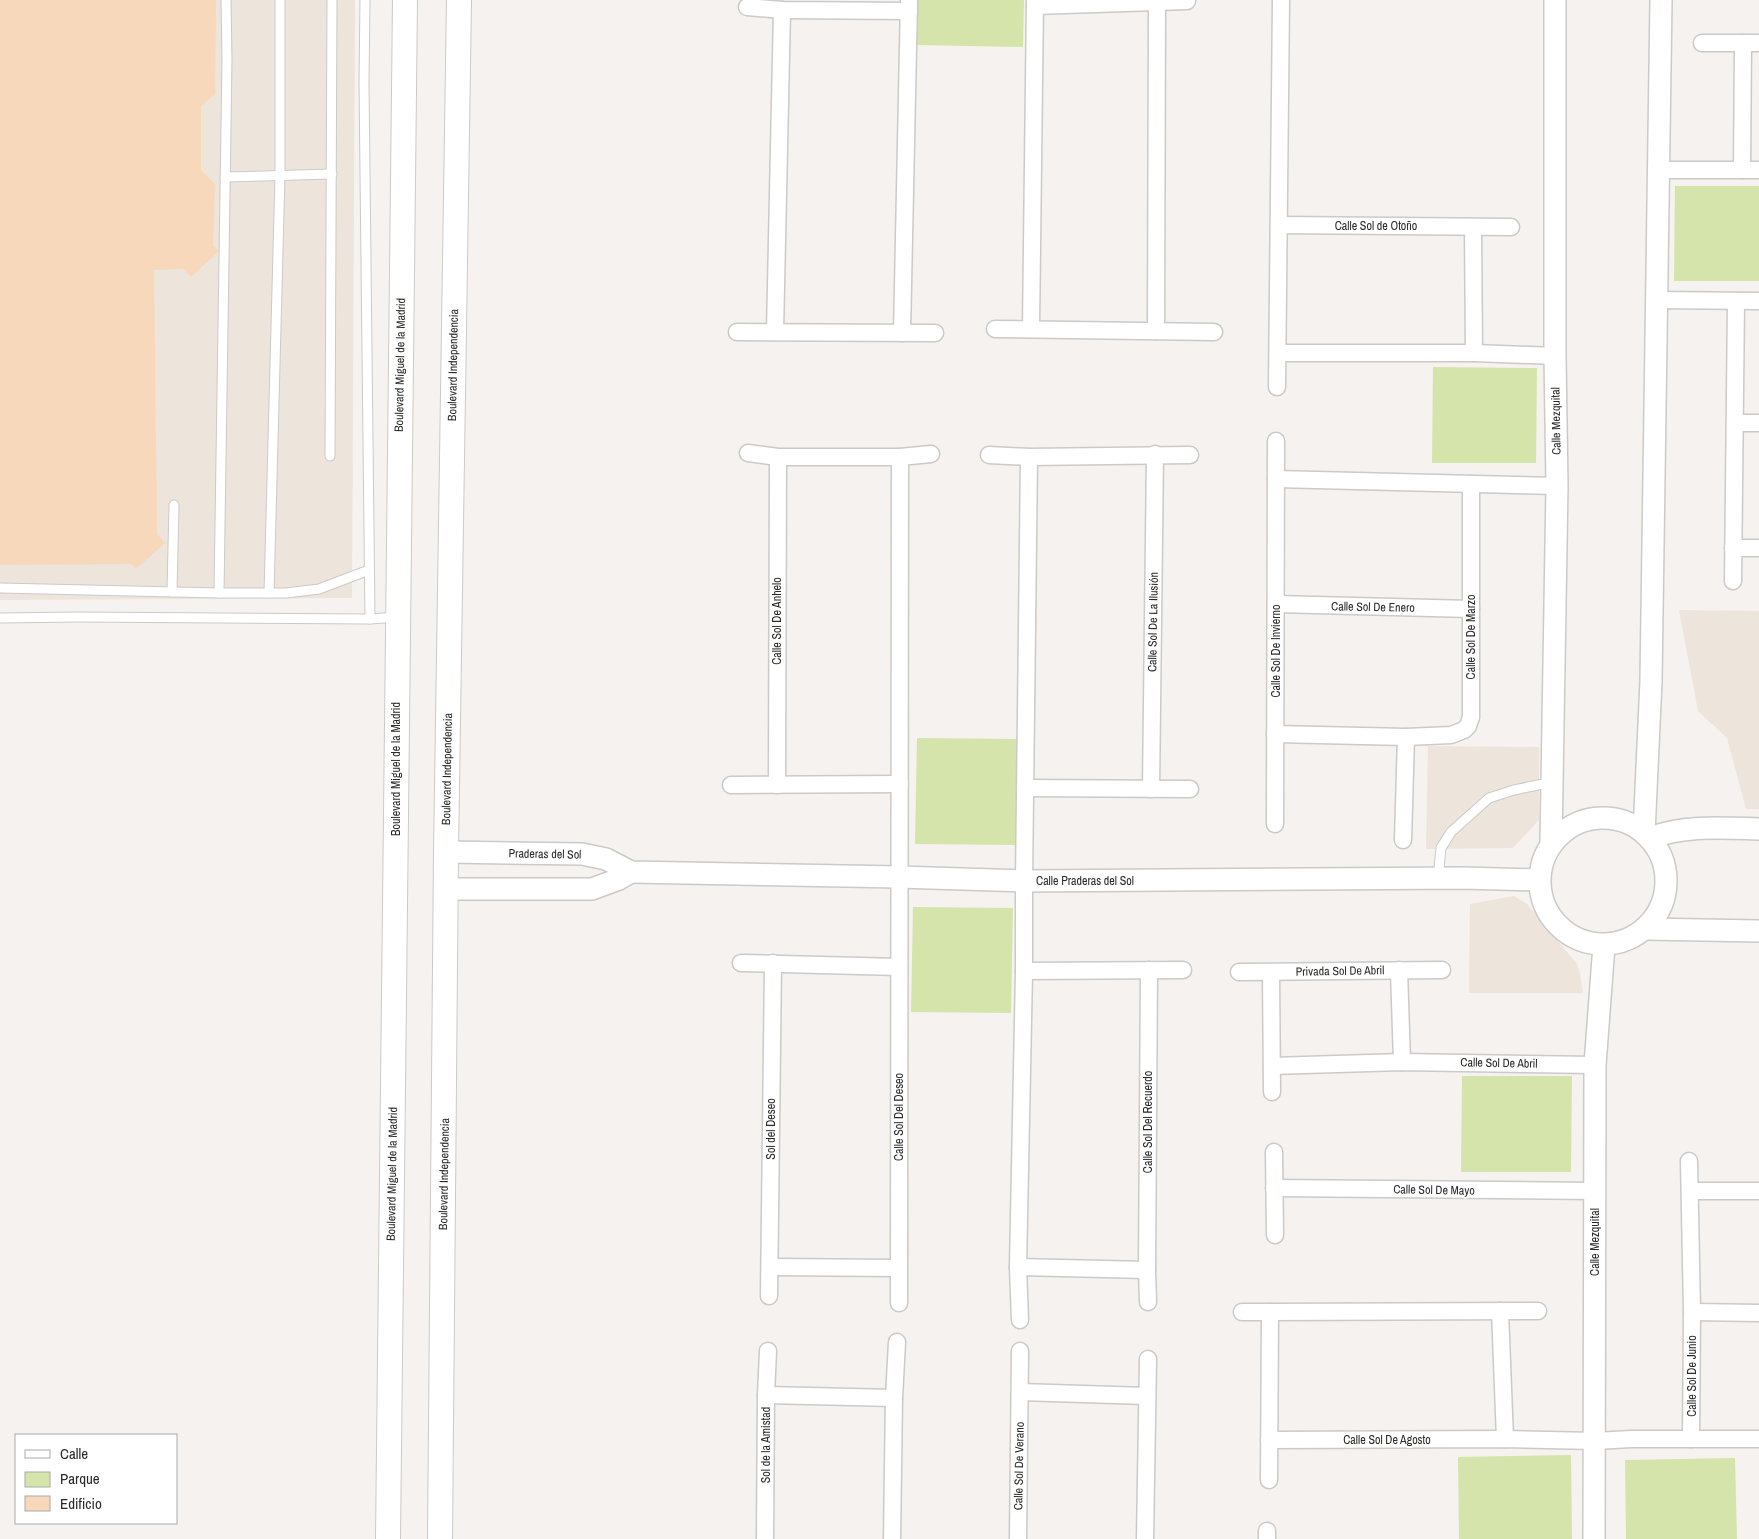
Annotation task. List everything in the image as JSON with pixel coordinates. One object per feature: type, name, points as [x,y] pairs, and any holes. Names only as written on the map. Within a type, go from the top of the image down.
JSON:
[{"type":"main road","name":"Boulevard Miguel de la Madrid","points":[[388,1539],[405,0]]},
{"type":"main road","name":"Boulevard Independencia","points":[[440,1539],[446,852],[459,0]]},
{"type":"street","points":[[1277,387],[1281,0]]},
{"type":"street","name":"Calle Mezquital","points":[[1551,843],[1557,486],[1555,0]]},
{"type":"street","points":[[1647,835],[1661,0]]},
{"type":"street","points":[[1031,329],[1035,3],[1187,1]]},
{"type":"street","points":[[1156,2],[1156,331]]},
{"type":"street","points":[[747,7],[782,10],[909,6],[902,333]]},
{"type":"street","points":[[775,332],[782,10]]},
{"type":"street","points":[[1702,43],[1751,43],[1742,170]]},
{"type":"street","points":[[1658,170],[1759,170]]},
{"type":"street","name":"Calle Sol de Otoño","points":[[1279,225],[1511,227]]},
{"type":"street","points":[[1473,227],[1474,353]]},
{"type":"street","points":[[1656,300],[1759,301]]},
{"type":"street","points":[[1733,581],[1736,301]]},
{"type":"street","points":[[995,329],[1214,332]]},
{"type":"street","points":[[738,332],[935,333]]},
{"type":"street","points":[[1278,353],[1474,353],[1555,356]]},
{"type":"street","points":[[1735,423],[1759,423]]},
{"type":"street","name":"Calle Sol De Invierno","points":[[1275,824],[1276,441]]},
{"type":"street","points":[[748,453],[778,457],[931,454]]},
{"type":"street","name":"Calle Sol De La Ilusión","points":[[1150,789],[1155,454]]},
{"type":"street","points":[[989,455],[1029,457],[1190,455]]},
{"type":"street","points":[[900,456],[900,877]]},
{"type":"street","name":"Calle Sol De Anhelo","points":[[777,785],[778,457]]},
{"type":"street","points":[[1020,1320],[1018,1267],[1024,971],[1029,457]]},
{"type":"street","points":[[1276,479],[1557,486]]},
{"type":"street","name":"Calle Sol De Marzo","points":[[1276,734],[1406,737],[1452,735],[1464,730],[1468,726],[1471,717],[1471,484]]},
{"type":"street","points":[[1733,548],[1759,548]]},
{"type":"street","name":"Calle Sol De Enero","points":[[1276,604],[1471,609]]},
{"type":"street","points":[[1403,840],[1406,737]]},
{"type":"street","points":[[731,785],[900,784]]},
{"type":"street","points":[[1025,788],[1190,789]]},
{"type":"street","points":[[1606,817],[1626,822],[1647,835],[1661,855],[1666,874],[1665,895],[1658,913],[1645,929],[1626,940],[1604,945],[1584,942],[1566,933],[1551,919],[1542,900],[1539,880],[1542,860],[1551,843],[1566,828],[1585,819],[1606,817]]},
{"type":"street","points":[[1647,835],[1693,828],[1759,828]]},
{"type":"street","name":"Praderas del Sol","points":[[446,852],[582,854],[606,859],[631,872]]},
{"type":"street","points":[[447,888],[586,890],[619,879],[631,872]]},
{"type":"street","name":"Calle Praderas del Sol","points":[[631,872],[1024,881],[1438,878],[1539,880]]},
{"type":"street","name":"Calle Sol Del Deseo","points":[[899,1303],[900,877]]},
{"type":"street","points":[[1645,929],[1759,931]]},
{"type":"street","name":"Calle Mezquital","points":[[1594,1539],[1595,1065],[1604,945]]},
{"type":"street","points":[[742,963],[899,967]]},
{"type":"street","name":"Sol del Deseo","points":[[769,1296],[773,963]]},
{"type":"street","name":"Calle Sol Del Recuerdo","points":[[1148,1302],[1149,970]]},
{"type":"street","points":[[1024,971],[1183,970]]},
{"type":"street","points":[[1399,970],[1402,1062]]},
{"type":"street","name":"Privada Sol De Abril","points":[[1239,972],[1442,970]]},
{"type":"street","points":[[1271,972],[1272,1092]]},
{"type":"street","name":"Calle Sol De Abril","points":[[1272,1066],[1402,1062],[1595,1065]]},
{"type":"street","points":[[1274,1152],[1275,1235]]},
{"type":"street","name":"Calle Sol De Junio","points":[[1690,1161],[1691,1439]]},
{"type":"street","name":"Calle Sol De Mayo","points":[[1274,1188],[1594,1191]]},
{"type":"street","points":[[1690,1191],[1759,1190]]},
{"type":"street","points":[[770,1267],[898,1268]]},
{"type":"street","points":[[1018,1267],[1147,1270]]},
{"type":"street","points":[[1500,1311],[1505,1439]]},
{"type":"street","points":[[1242,1312],[1538,1311]]},
{"type":"street","points":[[1269,1480],[1270,1312]]},
{"type":"street","points":[[1692,1312],[1759,1313]]},
{"type":"street","points":[[892,1539],[894,1398],[898,1342]]},
{"type":"street","name":"Sol de la Amistad","points":[[765,1539],[768,1351]]},
{"type":"street","name":"Calle Sol De Verano","points":[[1018,1539],[1020,1351]]},
{"type":"street","points":[[1144,1539],[1148,1359]]},
{"type":"street","points":[[1020,1392],[1146,1396]]},
{"type":"street","points":[[766,1395],[894,1398]]},
{"type":"street","name":"Calle Sol De Agosto","points":[[1269,1440],[1505,1439],[1595,1441]]},
{"type":"street","points":[[1595,1441],[1759,1439]]},
{"type":"lane","points":[[219,593],[227,59],[226,0]]},
{"type":"lane","points":[[270,593],[280,175],[280,0]]},
{"type":"lane","points":[[330,456],[332,0]]},
{"type":"lane","points":[[365,0],[364,103],[370,619]]},
{"type":"lane","points":[[225,177],[332,174]]},
{"type":"lane","points":[[172,592],[174,505]]},
{"type":"lane","points":[[0,588],[270,593],[308,591],[369,570]]},
{"type":"lane","points":[[0,618],[370,619],[397,617]]},
{"type":"lane","points":[[1438,878],[1441,848],[1451,832],[1489,798],[1514,790],[1552,782]]},
{"type":"shaded area","points":[[0,0],[355,0],[352,598],[0,600]]},
{"type":"shaded area","points":[[1679,610],[1759,611],[1759,809],[1746,809],[1727,738],[1698,711]]},
{"type":"shaded area","points":[[1428,746],[1539,747],[1539,820],[1513,848],[1426,849]]},
{"type":"shaded area","points":[[1514,896],[1527,904],[1577,964],[1583,993],[1469,993],[1470,904]]},
{"type":"green space","points":[[918,0],[1024,0],[1023,47],[917,45]]},
{"type":"green space","points":[[1675,186],[1759,186],[1759,281],[1674,281]]},
{"type":"green space","points":[[1433,367],[1537,368],[1536,463],[1432,463]]},
{"type":"green space","points":[[917,738],[1017,739],[1016,845],[915,844]]},
{"type":"green space","points":[[913,907],[1013,908],[1011,1013],[911,1012]]},
{"type":"green space","points":[[1462,1076],[1572,1076],[1571,1172],[1461,1172]]},
{"type":"green space","points":[[1571,1455],[1572,1539],[1459,1539],[1458,1457]]},
{"type":"green space","points":[[1735,1458],[1737,1539],[1626,1539],[1625,1460]]},
{"type":"building","points":[[0,0],[216,0],[215,94],[201,106],[201,170],[215,184],[213,245],[219,251],[191,277],[184,269],[154,270],[157,534],[165,543],[136,569],[131,564],[0,565]]}]
